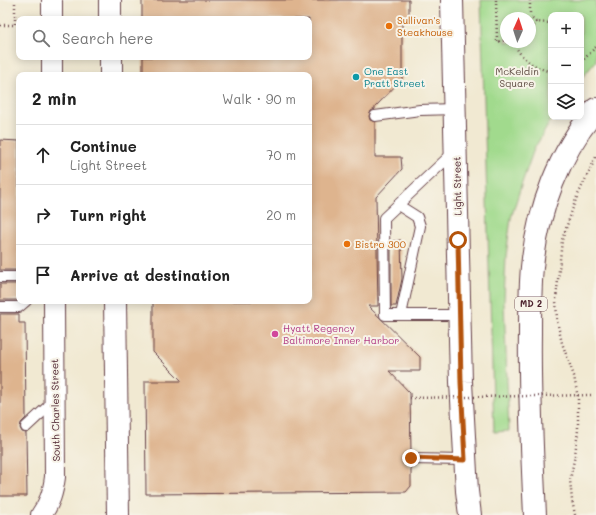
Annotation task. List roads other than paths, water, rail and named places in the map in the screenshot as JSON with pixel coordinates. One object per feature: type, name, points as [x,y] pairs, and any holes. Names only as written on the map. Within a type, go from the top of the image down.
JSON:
[{"type":"main road","points":[[110,0],[110,16]]},
{"type":"main road","name":"Light Street","points":[[452,0],[465,460],[470,515]]},
{"type":"main road","points":[[111,60],[111,72]]},
{"type":"main road","name":"MD 2","points":[[535,515],[530,388],[532,268],[535,247],[548,194],[557,171],[572,142],[596,109]]},
{"type":"main road","points":[[115,304],[118,515]]},
{"type":"street","points":[[52,0],[52,16]]},
{"type":"street","points":[[52,60],[52,72]]},
{"type":"street","name":"South Charles Street","points":[[41,515],[53,492],[55,477],[54,304]]},
{"type":"lane","points":[[375,116],[420,110],[455,109]]},
{"type":"lane","points":[[456,150],[384,218],[385,315],[460,315]]},
{"type":"lane","points":[[398,205],[417,217],[420,226],[401,315]]},
{"type":"lane","points":[[0,277],[16,277]]},
{"type":"lane","points":[[0,307],[19,307],[22,304]]},
{"type":"lane","points":[[26,428],[54,401]]},
{"type":"lane","points":[[411,458],[465,460]]},
{"type":"place","name":"Sullivan's Steakhouse","points":[[389,26]]},
{"type":"place","name":"One East Pratt Street","points":[[356,77]]},
{"type":"place","name":"Bistro 300","points":[[347,244]]},
{"type":"place","name":"Hyatt Regency Baltimore Inner Harbor","points":[[275,334]]},
{"type":"park label","name":"McKeldin Square","points":[[517,76]]}]
